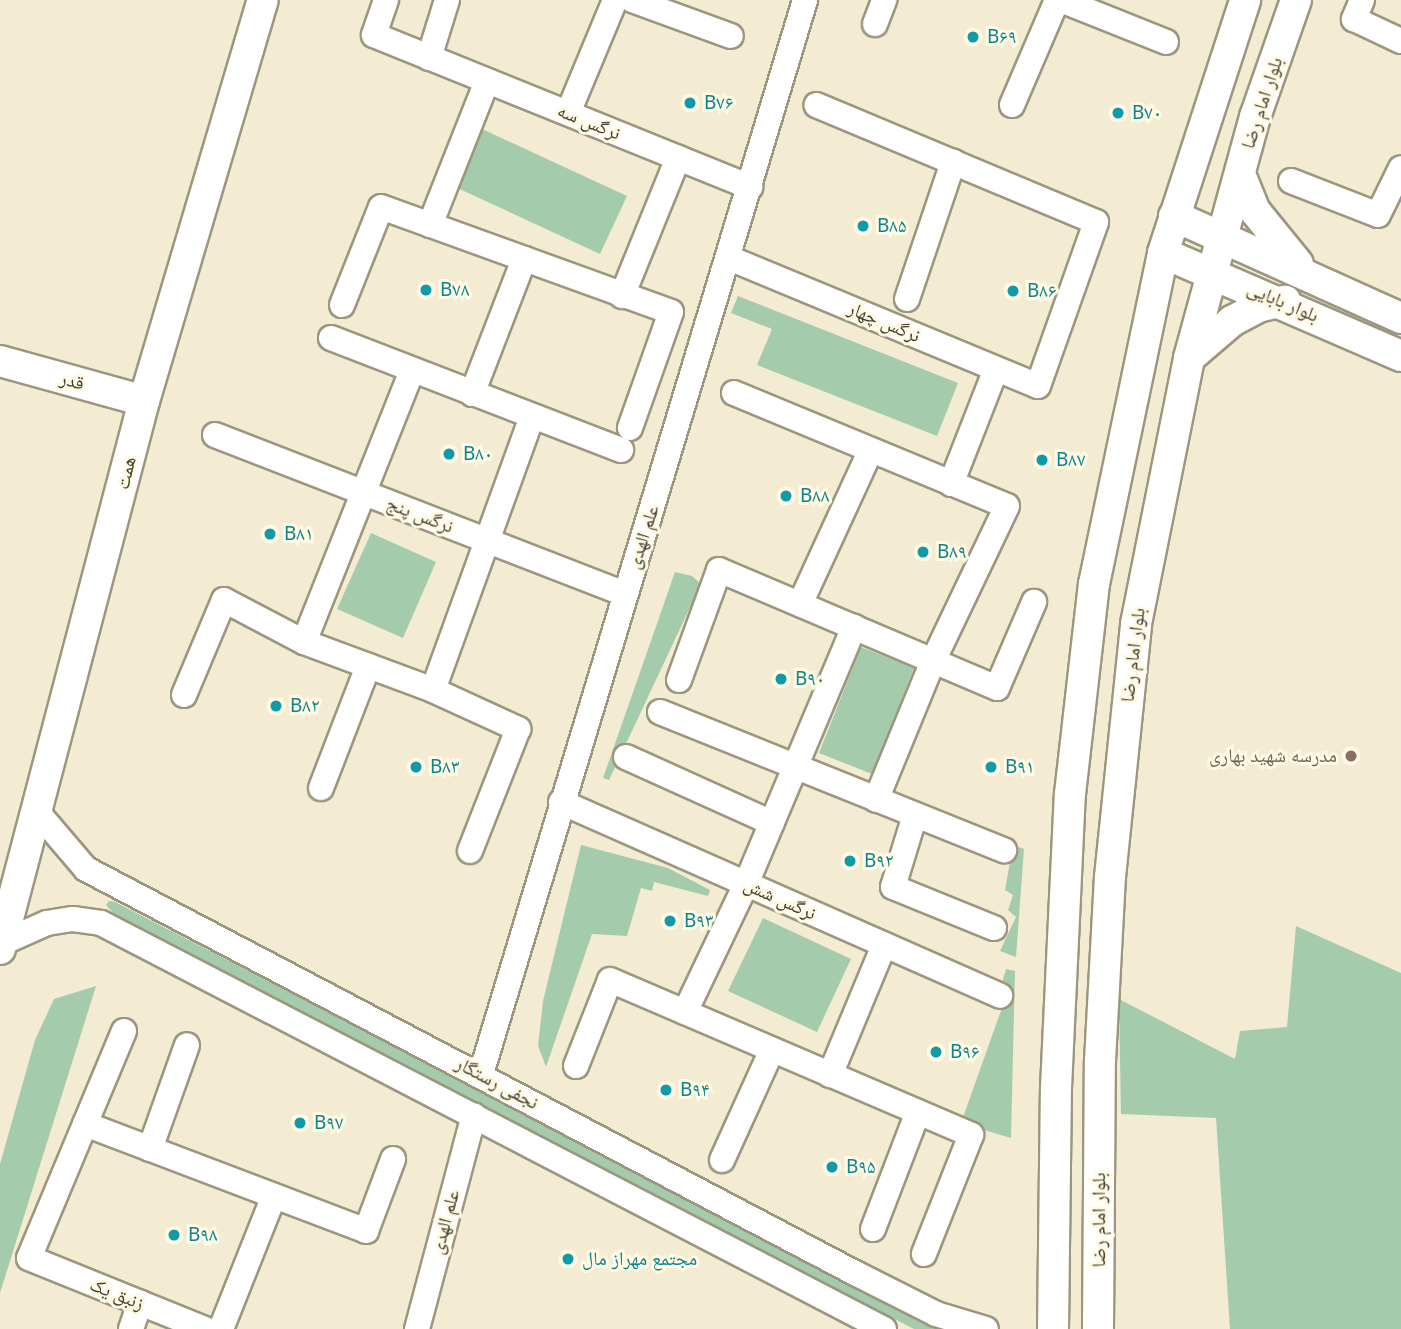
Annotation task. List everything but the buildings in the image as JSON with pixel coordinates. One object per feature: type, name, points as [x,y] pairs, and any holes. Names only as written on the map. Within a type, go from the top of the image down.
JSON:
[{"type":"street","name":"همت","points":[[1,946],[39,814],[144,401],[263,0]]},
{"type":"street","name":"نرگس سه","points":[[386,0],[374,35],[750,187]]},
{"type":"street","points":[[429,58],[447,0]]},
{"type":"street","points":[[568,113],[615,0]]},
{"type":"street","points":[[632,0],[731,36]]},
{"type":"street","name":"علم الهدی","points":[[481,1074],[805,0]]},
{"type":"street","points":[[875,24],[884,0]]},
{"type":"street","points":[[1012,105],[1059,0],[1166,43]]},
{"type":"street","points":[[1053,1329],[1056,1087],[1070,794],[1094,583],[1163,253],[1245,0]]},
{"type":"street","name":"بلوار امام رضا","points":[[1098,1329],[1100,1061],[1111,863],[1136,624],[1189,358],[1240,174],[1296,0]]},
{"type":"street","points":[[1362,0],[1354,19],[1401,41]]},
{"type":"street","points":[[430,225],[487,81]]},
{"type":"street","points":[[816,105],[953,162],[906,299]]},
{"type":"street","points":[[622,296],[678,158]]},
{"type":"street","name":"نرگس چهار","points":[[729,258],[1038,386],[1096,222],[953,162]]},
{"type":"street","points":[[1291,181],[1378,215],[1401,168]]},
{"type":"street","points":[[1240,174],[1261,220],[1279,247],[1306,272]]},
{"type":"street","points":[[331,338],[532,417],[625,439],[671,312],[381,207],[342,305]]},
{"type":"street","name":"بلوار بابایی","points":[[1174,216],[1306,272],[1401,318]]},
{"type":"street","name":"بلوار بابایی","points":[[1163,253],[1286,303],[1401,356]]},
{"type":"street","points":[[471,394],[524,259]]},
{"type":"street","points":[[1189,358],[1232,321],[1258,307],[1286,303],[1280,286],[1283,278],[1306,272]]},
{"type":"street","name":"قدر","points":[[0,362],[144,401]]},
{"type":"street","points":[[951,484],[996,369]]},
{"type":"street","points":[[304,642],[412,370]]},
{"type":"street","points":[[734,393],[870,452],[1007,506],[933,661],[876,800]]},
{"type":"street","points":[[433,690],[532,417]]},
{"type":"street","name":"نرگس پنج","points":[[215,435],[625,594]]},
{"type":"street","points":[[800,604],[870,452]]},
{"type":"street","points":[[679,680],[719,570],[997,688],[1034,602]]},
{"type":"street","points":[[184,695],[224,600],[304,642],[433,690],[518,729],[470,851]]},
{"type":"street","points":[[685,1012],[747,884],[854,627]]},
{"type":"street","points":[[321,788],[368,666]]},
{"type":"street","points":[[660,712],[794,769],[1004,850]]},
{"type":"street","points":[[626,757],[772,823]]},
{"type":"street","name":"نرگس شش","points":[[561,802],[1000,996]]},
{"type":"street","name":"نجفی رستگار","points":[[39,814],[86,869],[913,1303],[980,1327]]},
{"type":"street","points":[[915,816],[893,887],[994,928]]},
{"type":"street","name":"نجفی رستگار","points":[[1,946],[47,923],[73,919],[101,923],[884,1329]]},
{"type":"street","points":[[830,1075],[884,946]]},
{"type":"street","points":[[576,1066],[610,980],[771,1052],[971,1135],[924,1254]]},
{"type":"street","points":[[124,1031],[85,1124],[366,1231],[393,1159]]},
{"type":"street","points":[[150,1149],[187,1045]]},
{"type":"street","points":[[722,1160],[771,1052]]},
{"type":"street","points":[[873,1229],[918,1112]]},
{"type":"street","name":"علم الهدی","points":[[417,1329],[474,1115]]},
{"type":"street","name":"زنبق یک","points":[[85,1124],[29,1258],[205,1329]]},
{"type":"street","points":[[221,1329],[274,1196]]},
{"type":"street","points":[[131,1329],[140,1303]]},
{"type":"green space","points":[[480,128],[627,196],[600,254],[453,186]]},
{"type":"green space","points":[[738,296],[958,383],[937,436],[757,365],[772,329],[731,313]]},
{"type":"green space","points":[[371,533],[436,562],[403,638],[337,609]]},
{"type":"green space","points":[[675,572],[692,576],[701,584],[609,780],[603,778]]},
{"type":"green space","points":[[861,647],[914,668],[872,774],[819,753]]},
{"type":"green space","points":[[581,845],[668,868],[710,890],[708,896],[654,882],[652,891],[641,888],[627,936],[592,934],[546,1067],[538,1046],[543,1001]]},
{"type":"green space","points":[[1013,845],[1024,849],[1016,957],[1000,951],[1016,917],[1008,910],[1013,895],[1005,890]]},
{"type":"green space","points":[[109,901],[943,1329],[914,1329],[114,914],[106,905]]},
{"type":"green space","points":[[763,918],[851,959],[817,1032],[728,991]]},
{"type":"green space","points":[[1296,926],[1401,973],[1401,1329],[1230,1329],[1216,1118],[1121,1114],[1119,999],[1235,1059],[1240,1031],[1287,1027]]},
{"type":"green space","points":[[1006,969],[1015,971],[1011,1138],[961,1123],[1009,988],[1002,983]]},
{"type":"green space","points":[[96,986],[0,1293],[0,1164],[35,1040],[54,999]]},
{"type":"place","name":"B۶۹","points":[[973,37]]},
{"type":"place","name":"B۷۶","points":[[690,103]]},
{"type":"place","name":"B۷۰","points":[[1118,113]]},
{"type":"place","name":"B۸۵","points":[[863,226]]},
{"type":"place","name":"B۷۸","points":[[426,290]]},
{"type":"place","name":"B۸۶","points":[[1013,291]]},
{"type":"place","name":"B۸۰","points":[[449,454]]},
{"type":"place","name":"B۸۷","points":[[1042,460]]},
{"type":"place","name":"B۸۸","points":[[786,496]]},
{"type":"place","name":"B۸۱","points":[[270,534]]},
{"type":"place","name":"B۸۹","points":[[923,552]]},
{"type":"place","name":"B۹۰","points":[[781,679]]},
{"type":"place","name":"B۸۲","points":[[276,706]]},
{"type":"place","name":"مدرسه شهید بهاری","points":[[1351,756]]},
{"type":"place","name":"B۸۳","points":[[416,767]]},
{"type":"place","name":"B۹۱","points":[[991,767]]},
{"type":"place","name":"B۹۲","points":[[850,861]]},
{"type":"place","name":"B۹۳","points":[[670,921]]},
{"type":"place","name":"B۹۶","points":[[936,1052]]},
{"type":"place","name":"B۹۴","points":[[666,1090]]},
{"type":"place","name":"B۹۷","points":[[300,1123]]},
{"type":"place","name":"B۹۵","points":[[832,1167]]},
{"type":"place","name":"B۹۸","points":[[174,1235]]},
{"type":"place","name":"مجتمع مهراز مال","points":[[568,1259]]}]
